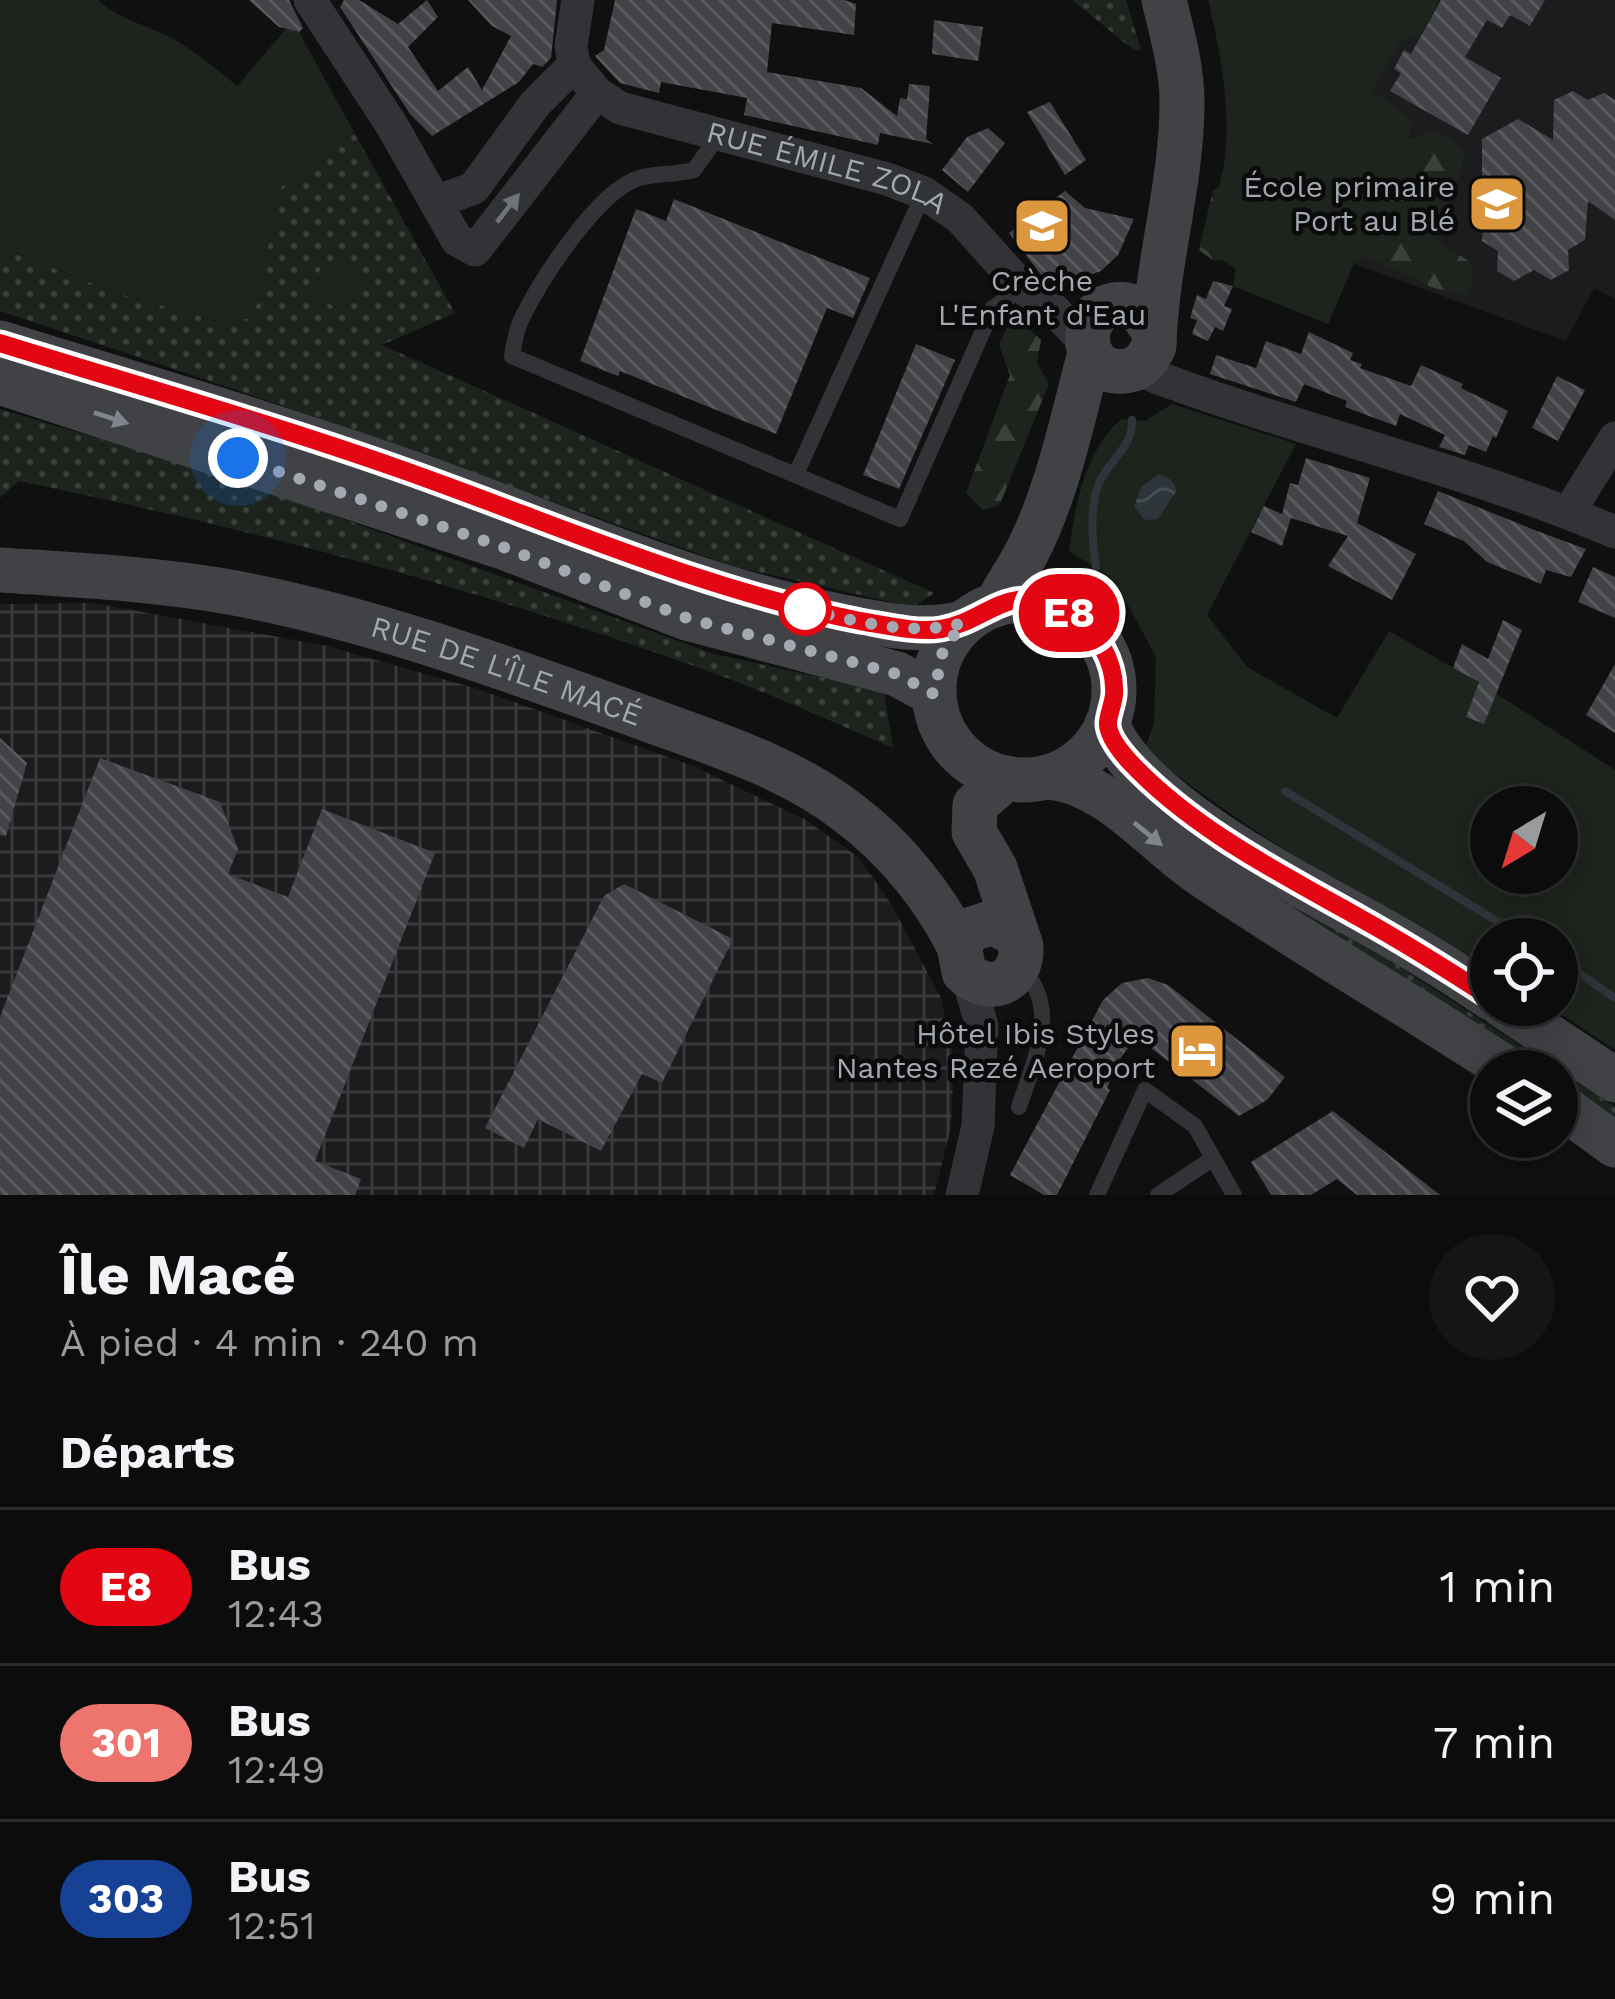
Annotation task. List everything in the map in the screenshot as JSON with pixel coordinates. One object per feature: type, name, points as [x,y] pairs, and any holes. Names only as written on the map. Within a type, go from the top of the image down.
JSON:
[{"type":"main road","points":[[1164,0],[1182,100],[1174,205],[1166,239],[1069,437],[1028,551],[980,614],[943,650],[934,694],[940,723],[958,752],[978,767],[1028,778],[1071,779],[1099,794],[1200,874],[1477,1050]]},
{"type":"main road","points":[[0,343],[397,468],[699,580],[788,606],[938,630],[1032,601],[1066,610],[1091,631],[1108,659],[1114,692],[1107,724],[1085,757],[975,805],[972,823],[995,868],[983,947]]},
{"type":"main road","points":[[0,382],[503,547],[687,618],[897,674],[934,694]]},
{"type":"main road","points":[[1045,508],[1050,565],[1066,610]]},
{"type":"main road","name":"RUE DE L'ÎLE MACÉ","points":[[0,570],[114,576],[236,594],[340,619],[414,637],[712,743],[788,775],[849,812],[983,947]]},
{"type":"main road","points":[[1107,724],[1128,760],[1185,809],[1293,881],[1470,985]]},
{"type":"main road","points":[[958,752],[948,814],[955,835],[978,866],[983,947]]},
{"type":"main road","points":[[1534,1026],[1615,1080]]},
{"type":"main road","points":[[1578,1118],[1615,1145]]},
{"type":"street","points":[[310,0],[370,90],[457,240],[475,250],[597,93]]},
{"type":"street","points":[[436,202],[474,188],[536,104],[574,64],[571,46],[578,0]]},
{"type":"street","name":"RUE ÉMILE ZOLA","points":[[574,64],[597,93],[642,116],[887,178],[924,193],[960,218],[1023,288],[1210,399],[1516,493],[1615,532]]},
{"type":"street","points":[[1569,512],[1615,438]]},
{"type":"street","points":[[962,1195],[978,1126],[983,947]]},
{"type":"lane","points":[[718,136],[694,170],[640,178],[619,188],[599,208],[551,270],[519,323],[512,356],[900,519],[993,308],[1023,288]]},
{"type":"lane","points":[[796,474],[924,193]]},
{"type":"lane","points":[[983,947],[1031,978],[1046,1024],[1019,1107]]},
{"type":"lane","points":[[1097,1195],[1145,1090],[1195,1126],[1234,1195]]},
{"type":"lane","points":[[1158,1195],[1212,1159]]},
{"type":"shaded area","name":"École primaire Port au Blé","points":[[1439,0],[1615,0],[1615,299],[1594,288],[1566,341],[1352,263],[1371,92],[1401,42]]},
{"type":"shaded area","points":[[94,603],[327,646],[481,690],[693,766],[806,820],[858,857],[890,902],[941,998],[954,1060],[951,1127],[934,1195],[0,1195],[0,604]]},
{"type":"green space","points":[[0,0],[98,0],[185,46],[237,86],[286,29],[299,32],[354,132],[280,188],[254,318],[217,321],[114,292],[0,247]]},
{"type":"green space","points":[[1072,0],[1126,0],[1141,50],[1135,51]]},
{"type":"green space","points":[[1208,0],[1439,0],[1422,33],[1401,42],[1372,91],[1415,121],[1328,324],[1233,286],[1236,269],[1201,247],[1220,183],[1227,126]]},
{"type":"green space","points":[[1428,131],[1449,138],[1464,151],[1460,175],[1435,239],[1471,263],[1473,281],[1466,296],[1431,287],[1366,256],[1341,271],[1271,252],[1214,261],[1199,250],[1213,190],[1267,165],[1399,146]]},
{"type":"green space","points":[[354,132],[455,313],[382,345],[934,593],[913,607],[732,566],[331,422],[0,311],[0,247],[114,292],[217,321],[253,318],[280,188]]},
{"type":"green space","points":[[344,262],[358,270],[361,293],[336,308],[311,292],[322,266]]},
{"type":"green space","points":[[1008,325],[1025,325],[1041,340],[1037,363],[1049,384],[999,506],[983,510],[966,493],[1010,375],[999,345]]},
{"type":"green space","points":[[1172,404],[1296,444],[1207,615],[1247,667],[1337,718],[1389,631],[1615,770],[1615,1050],[1578,1026],[1578,918],[1470,918],[1470,958],[1298,858],[1144,751],[1154,724],[1156,657],[1115,581],[1069,551],[1090,463],[1121,419],[1145,421]]},
{"type":"green space","points":[[0,409],[242,482],[714,654],[884,691],[893,748],[738,682],[631,644],[371,565],[19,481],[0,498]]},
{"type":"green space","points":[[1119,784],[1470,1013],[1470,1024],[1385,967],[1252,887]]},
{"type":"green space","points":[[1474,1026],[1491,1026],[1527,1050],[1510,1050]]},
{"type":"green space","points":[[1578,1083],[1615,1107],[1615,1124],[1578,1097]]},
{"type":"water","points":[[1159,474],[1177,490],[1158,519],[1145,520],[1134,507],[1141,487]]},
{"type":"building","points":[[249,0],[289,0],[303,28],[299,32],[279,27]]},
{"type":"building","points":[[344,0],[359,0],[398,24],[427,0],[438,17],[408,47],[438,91],[468,67],[482,90],[511,36],[492,26],[468,0],[557,0],[551,58],[542,67],[533,64],[519,82],[432,136],[410,114],[340,7]]},
{"type":"building","points":[[615,0],[844,0],[856,4],[854,35],[772,23],[767,72],[861,88],[897,116],[909,84],[930,86],[926,139],[933,144],[880,133],[878,145],[744,115],[747,98],[661,82],[659,93],[620,83],[595,56],[604,50]]},
{"type":"building","points":[[1441,0],[1545,0],[1530,26],[1510,15],[1502,28],[1487,20],[1465,57],[1501,78],[1468,135],[1390,91],[1401,73],[1394,69],[1404,50],[1411,54]]},
{"type":"building","points":[[934,20],[983,27],[978,61],[932,54]]},
{"type":"building","points":[[1573,91],[1588,100],[1604,93],[1615,100],[1615,220],[1588,201],[1585,240],[1568,250],[1569,270],[1551,280],[1534,270],[1514,281],[1497,271],[1498,251],[1482,241],[1484,219],[1523,203],[1482,180],[1482,139],[1518,119],[1553,140],[1554,100]]},
{"type":"building","points":[[1050,102],[1086,160],[1065,175],[1027,112]]},
{"type":"building","points":[[988,128],[1005,143],[968,192],[942,170],[967,137]]},
{"type":"building","name":"Crèche L'Enfant d'Eau","points":[[1065,191],[1085,208],[1134,219],[1118,255],[1101,271],[1079,279],[1041,275],[1009,233]]},
{"type":"building","points":[[674,199],[870,278],[853,318],[827,308],[776,434],[620,371],[618,376],[580,361],[636,209],[666,221]]},
{"type":"building","points":[[1213,281],[1233,286],[1224,306],[1232,309],[1223,331],[1215,327],[1208,341],[1192,334],[1197,320],[1190,318],[1197,295],[1206,299]]},
{"type":"building","points":[[1309,332],[1353,353],[1350,360],[1362,364],[1360,368],[1411,386],[1421,365],[1463,384],[1461,388],[1508,411],[1496,438],[1493,436],[1486,452],[1469,445],[1465,455],[1439,447],[1445,435],[1400,414],[1396,426],[1345,407],[1347,401],[1304,384],[1296,402],[1210,374],[1216,355],[1256,368],[1266,341],[1301,354]]},
{"type":"building","points":[[916,344],[955,360],[899,489],[863,475]]},
{"type":"building","points":[[1557,376],[1585,390],[1558,441],[1532,428]]},
{"type":"building","points":[[1306,458],[1370,478],[1357,523],[1416,554],[1392,600],[1328,566],[1348,536],[1291,518],[1282,546],[1251,532],[1264,506],[1282,514],[1290,483],[1298,485]]},
{"type":"building","points":[[1438,491],[1586,549],[1571,577],[1546,570],[1541,584],[1487,562],[1464,541],[1424,524]]},
{"type":"building","points":[[1593,567],[1615,577],[1615,618],[1578,602]]},
{"type":"building","points":[[1503,620],[1522,630],[1484,724],[1466,717],[1479,682],[1453,668],[1462,644],[1488,659]]},
{"type":"building","points":[[1615,664],[1615,733],[1586,715]]},
{"type":"building","points":[[0,738],[27,763],[6,836],[0,835]]},
{"type":"building","points":[[100,758],[220,802],[238,849],[228,874],[288,897],[322,809],[435,853],[315,1161],[361,1179],[355,1195],[0,1195],[0,1017]]},
{"type":"building","points":[[624,884],[733,939],[662,1083],[642,1074],[601,1151],[538,1119],[524,1148],[485,1128],[604,896]]},
{"type":"building","points":[[1148,978],[1168,985],[1285,1077],[1267,1100],[1239,1116],[1137,1037],[1122,1056],[1057,1195],[1044,1195],[1010,1175],[1103,1000],[1122,983]]},
{"type":"building","points":[[1333,1111],[1440,1195],[1357,1195],[1337,1179],[1311,1195],[1271,1195],[1251,1162]]},
{"type":"waterway","points":[[1096,567],[1095,499],[1101,479],[1129,437],[1132,420]]},
{"type":"waterway","points":[[1285,791],[1492,918]]},
{"type":"waterway","points":[[1578,972],[1615,998]]},
{"type":"bus line","name":"E8","points":[[0,343],[361,456],[699,580],[788,606],[938,630],[1020,600],[1066,610],[1104,649],[1114,680],[1107,724],[1116,745],[1153,784],[1293,881],[1470,985]]},
{"type":"place","name":"École primaire Port au Blé","points":[[1497,204]]},
{"type":"place","name":"Crèche L'Enfant d'Eau","points":[[1042,226]]},
{"type":"place","name":"Hôtel Ibis Styles Nantes Rezé Aeroport","points":[[1197,1051]]},
{"type":"route","points":[[238,458],[503,547],[687,618],[866,664],[917,682],[934,694],[943,650],[963,623],[938,630],[915,629],[805,609]]}]
